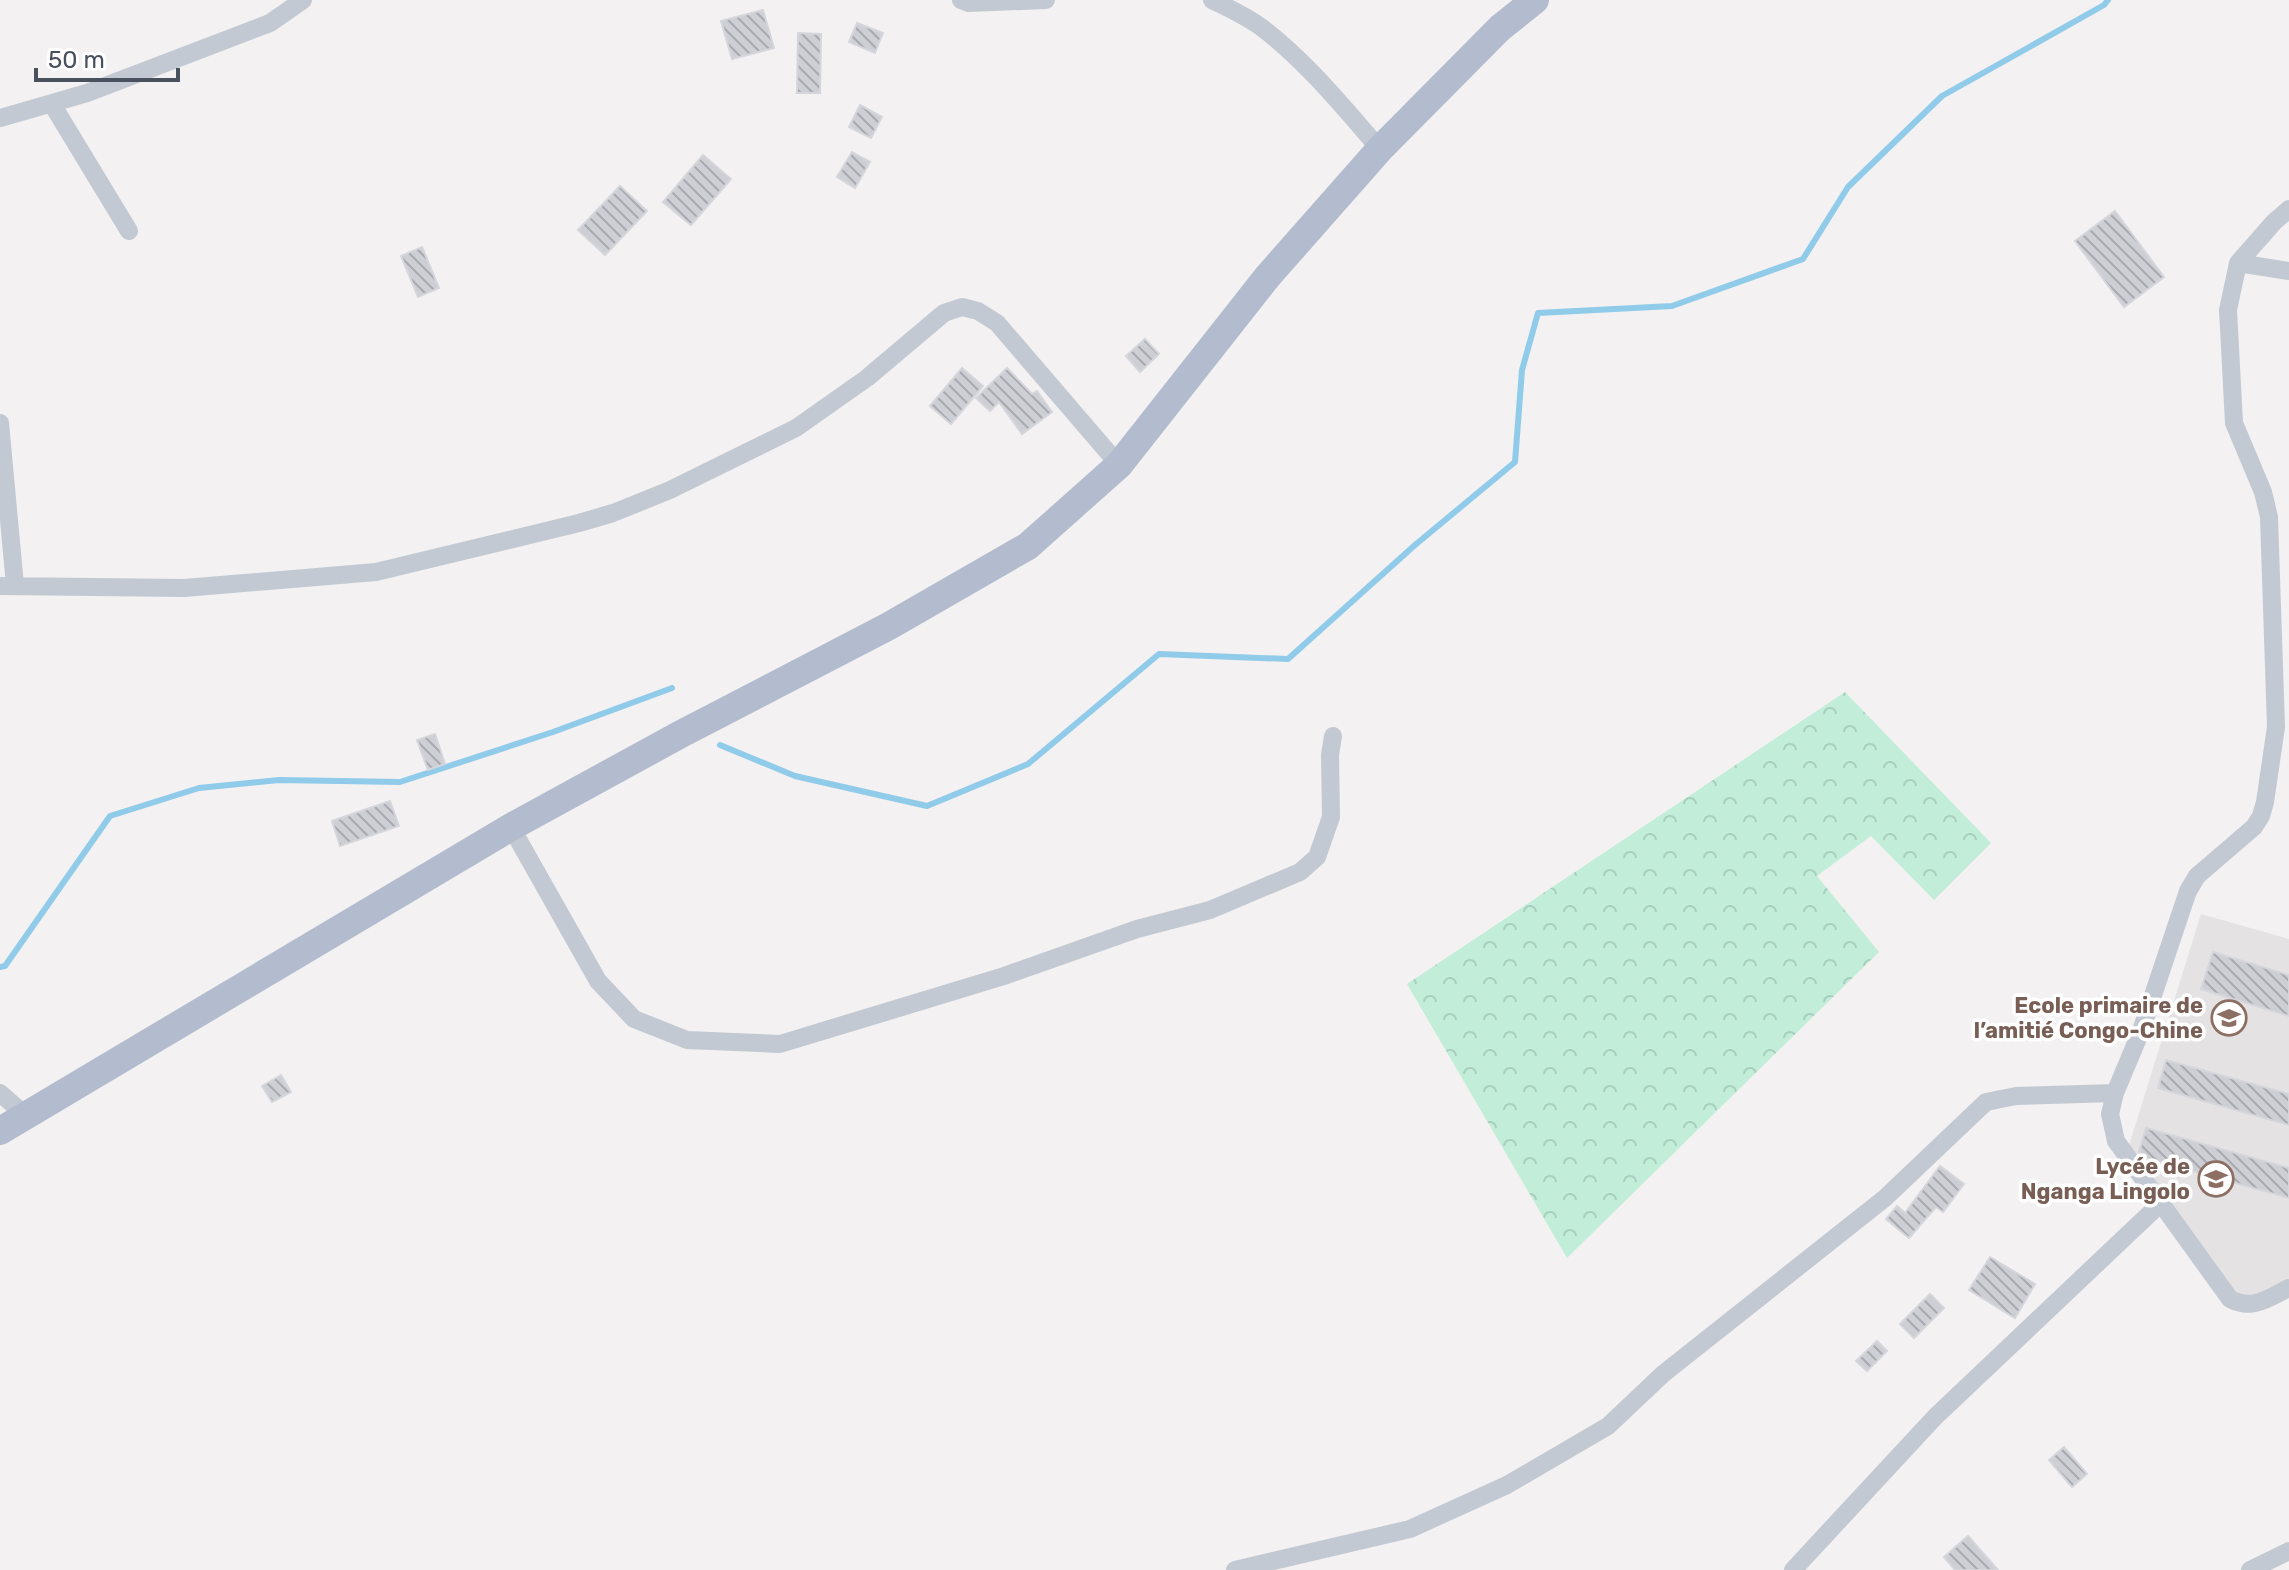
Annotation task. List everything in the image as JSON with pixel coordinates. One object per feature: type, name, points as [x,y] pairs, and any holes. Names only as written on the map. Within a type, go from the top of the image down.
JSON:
[{"type":"main road","points":[[0,1131],[511,827],[889,626],[1028,546],[1119,465],[1268,276],[1380,149],[1500,28],[1535,0]]},
{"type":"street","points":[[0,118],[87,93],[270,23],[303,0]]},
{"type":"street","points":[[961,0],[969,3],[1046,0]]},
{"type":"street","points":[[1212,0],[1261,27],[1317,79],[1380,149]]},
{"type":"street","points":[[52,104],[129,231]]},
{"type":"street","points":[[2289,209],[2238,263],[2228,310],[2234,423],[2263,492],[2269,517],[2283,728],[2261,816],[2254,827],[2197,876],[2188,891],[2110,1114],[2116,1141],[2230,1299],[2242,1305],[2255,1304],[2289,1288]]},
{"type":"street","points":[[2238,263],[2289,271]]},
{"type":"street","points":[[0,423],[7,586],[184,588],[376,572],[579,523],[670,490],[796,428],[867,378],[944,313],[962,307],[978,311],[997,323],[1119,465]]},
{"type":"street","points":[[511,827],[598,981],[634,1019],[687,1040],[780,1044],[1004,976],[1137,929],[1210,910],[1300,872],[1317,857],[1331,817],[1329,781],[1333,736]]},
{"type":"street","points":[[0,1093],[26,1116]]},
{"type":"street","points":[[1235,1570],[1410,1529],[1507,1485],[1608,1426],[1663,1374],[1885,1198],[1986,1102],[2016,1096],[2115,1093]]},
{"type":"street","points":[[1793,1570],[1935,1417],[2161,1203]]},
{"type":"street","points":[[2250,1570],[2289,1551]]},
{"type":"shaded area","points":[[2201,914],[2289,939],[2289,1288],[2230,1299],[2126,1155]]},
{"type":"green space","points":[[1845,692],[1991,843],[1934,900],[1871,836],[1817,876],[1879,952],[1567,1258],[1407,984]]},
{"type":"building","points":[[763,10],[774,48],[732,59],[721,21]]},
{"type":"building","points":[[857,23],[883,33],[875,53],[849,42]]},
{"type":"building","points":[[798,33],[821,34],[820,93],[797,93]]},
{"type":"building","points":[[860,105],[882,117],[871,138],[849,127]]},
{"type":"building","points":[[852,152],[870,162],[855,188],[837,177]]},
{"type":"building","points":[[703,155],[731,179],[691,225],[663,202]]},
{"type":"building","points":[[620,186],[647,211],[605,255],[578,230]]},
{"type":"building","points":[[2115,211],[2164,277],[2124,307],[2075,241]]},
{"type":"building","points":[[422,247],[439,288],[418,297],[401,256]]},
{"type":"building","points":[[1145,339],[1159,354],[1140,372],[1126,356]]},
{"type":"building","points":[[962,368],[983,386],[951,424],[930,406]]},
{"type":"building","points":[[1007,368],[1032,394],[1037,391],[1052,412],[1022,434],[999,402],[990,411],[976,398]]},
{"type":"building","points":[[435,734],[445,764],[428,770],[417,740]]},
{"type":"building","points":[[390,801],[399,826],[340,846],[332,821]]},
{"type":"building","points":[[2213,952],[2289,975],[2289,1016],[2201,989]]},
{"type":"building","points":[[2166,1060],[2289,1094],[2289,1125],[2158,1088]]},
{"type":"building","points":[[281,1075],[291,1092],[272,1102],[262,1086]]},
{"type":"building","points":[[2146,1128],[2289,1168],[2289,1198],[2142,1157],[2139,1152]]},
{"type":"building","points":[[1940,1166],[1964,1184],[1943,1212],[1936,1207],[1909,1238],[1886,1219],[1897,1206],[1905,1213]]},
{"type":"building","points":[[1990,1257],[2035,1284],[2015,1318],[1969,1290]]},
{"type":"building","points":[[1930,1294],[1944,1308],[1914,1338],[1900,1324]]},
{"type":"building","points":[[1877,1341],[1887,1351],[1867,1371],[1856,1361]]},
{"type":"building","points":[[2064,1447],[2087,1474],[2072,1487],[2049,1460]]},
{"type":"building","points":[[1968,1536],[1998,1570],[1955,1570],[1944,1557]]},
{"type":"waterway","points":[[720,745],[795,776],[927,806],[1028,764],[1159,654],[1288,659],[1415,545],[1515,462],[1522,370],[1538,313],[1672,306],[1803,259],[1848,187],[1942,96],[2108,0]]},
{"type":"waterway","points":[[0,967],[5,966],[110,816],[199,788],[279,780],[400,782],[553,732],[672,688]]},
{"type":"place","name":"Ecole primaire de l’amitié Congo-Chine","points":[[2229,1018]]},
{"type":"place","name":"Lycée de Nganga Lingolo","points":[[2216,1179]]}]
